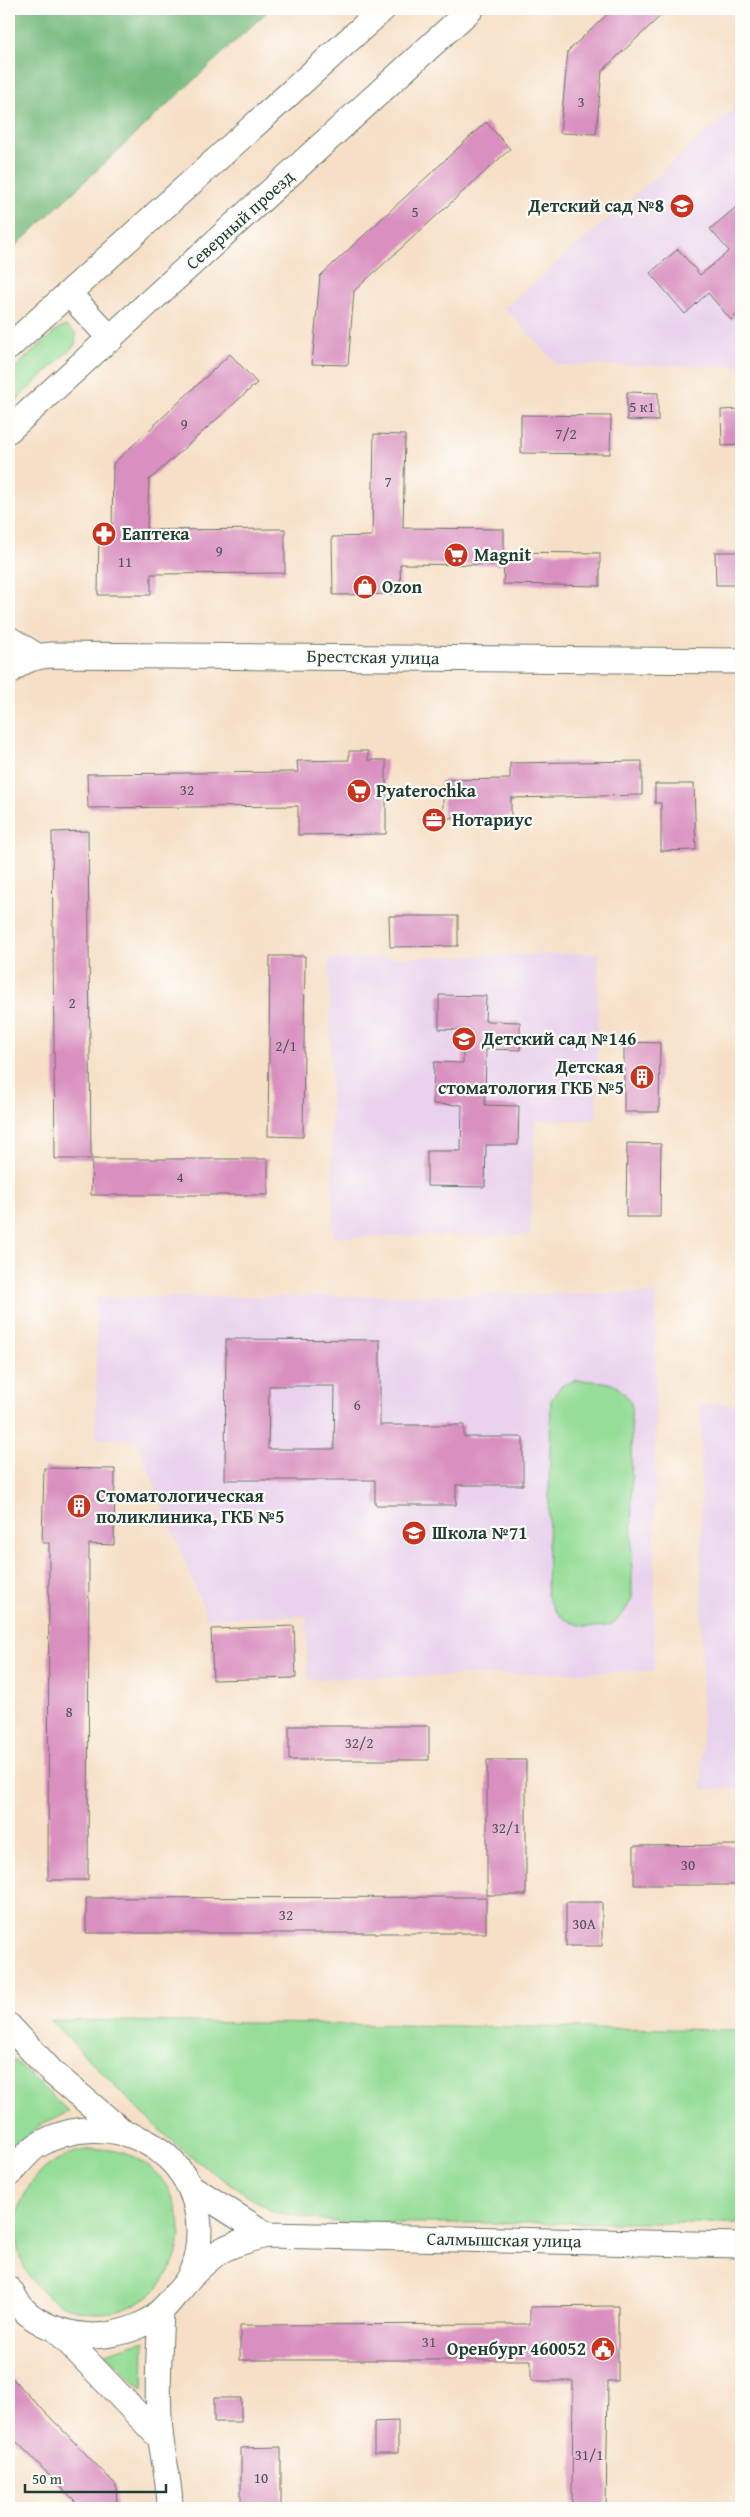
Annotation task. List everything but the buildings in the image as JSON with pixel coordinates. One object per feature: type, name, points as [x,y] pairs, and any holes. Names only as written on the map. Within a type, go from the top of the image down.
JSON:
[{"type":"main road","points":[[9,348],[383,9]]},
{"type":"main road","name":"Северный проезд","points":[[9,430],[471,9]]},
{"type":"main road","points":[[69,294],[110,338]]},
{"type":"main road","points":[[9,639],[37,656]]},
{"type":"main road","name":"Брестская улица","points":[[9,672],[20,663],[37,656],[302,656],[741,662]]},
{"type":"main road","points":[[9,2026],[53,2073],[122,2131],[149,2142],[172,2161],[188,2185],[198,2215],[199,2247],[189,2278]]},
{"type":"main road","points":[[9,2174],[37,2145],[78,2129],[122,2131]]},
{"type":"main road","points":[[188,2185],[267,2235]]},
{"type":"main road","name":"Салмышская улица","points":[[161,2313],[189,2278],[211,2255],[231,2244],[267,2235],[741,2245]]},
{"type":"main road","points":[[9,2289],[23,2309],[57,2330],[161,2439]]},
{"type":"main road","points":[[57,2330],[93,2337],[129,2332],[161,2313]]},
{"type":"main road","points":[[161,2313],[158,2375],[161,2439],[170,2492],[170,2508]]},
{"type":"shaded area","name":"Детский сад №8","points":[[741,103],[741,366],[558,365],[505,308]]},
{"type":"shaded area","name":"Детский сад №146","points":[[599,953],[596,1119],[535,1121],[530,1235],[333,1237],[329,959]]},
{"type":"shaded area","name":"Школа №71","points":[[656,1293],[654,1671],[308,1679],[306,1616],[207,1618],[137,1440],[96,1439],[96,1298]]},
{"type":"shaded area","points":[[701,1404],[741,1404],[741,1789],[702,1789]]},
{"type":"green space","points":[[9,9],[270,9],[9,252]]},
{"type":"green space","points":[[66,326],[76,334],[75,345],[9,407],[9,373],[58,329]]},
{"type":"green space","points":[[576,1380],[614,1385],[620,1389],[631,1403],[632,1599],[616,1621],[609,1625],[595,1627],[574,1623],[562,1617],[557,1613],[547,1595],[551,1400],[561,1386]]},
{"type":"green space","points":[[50,2020],[741,2030],[741,2223],[343,2223],[273,2212],[199,2163],[157,2128]]},
{"type":"green space","points":[[9,2055],[69,2112],[41,2124],[9,2155]]},
{"type":"green space","points":[[90,2149],[106,2149],[129,2155],[144,2163],[156,2173],[166,2185],[174,2200],[180,2223],[180,2239],[174,2262],[166,2277],[156,2289],[144,2299],[129,2307],[106,2313],[90,2313],[67,2307],[52,2299],[30,2277],[20,2255],[16,2239],[16,2223],[22,2200],[30,2185],[52,2163],[74,2153]]},
{"type":"green space","points":[[144,2341],[143,2391],[105,2353]]},
{"type":"place","name":"Детский сад №8","points":[[682,206]]},
{"type":"place","name":"Еаптека","points":[[104,534]]},
{"type":"place","name":"Magnit","points":[[456,555]]},
{"type":"place","name":"Ozon","points":[[365,587]]},
{"type":"place","name":"Pyaterochka","points":[[359,791]]},
{"type":"place","name":"Нотариус","points":[[434,820]]},
{"type":"place","name":"Детский сад №146","points":[[464,1039]]},
{"type":"place","name":"Детская стоматология ГКБ №5","points":[[642,1077]]},
{"type":"place","name":"Стоматологическая поликлиника, ГКБ №5","points":[[79,1506]]},
{"type":"place","name":"Школа №71","points":[[414,1533]]},
{"type":"place","name":"Оренбург 460052","points":[[603,2349]]}]
